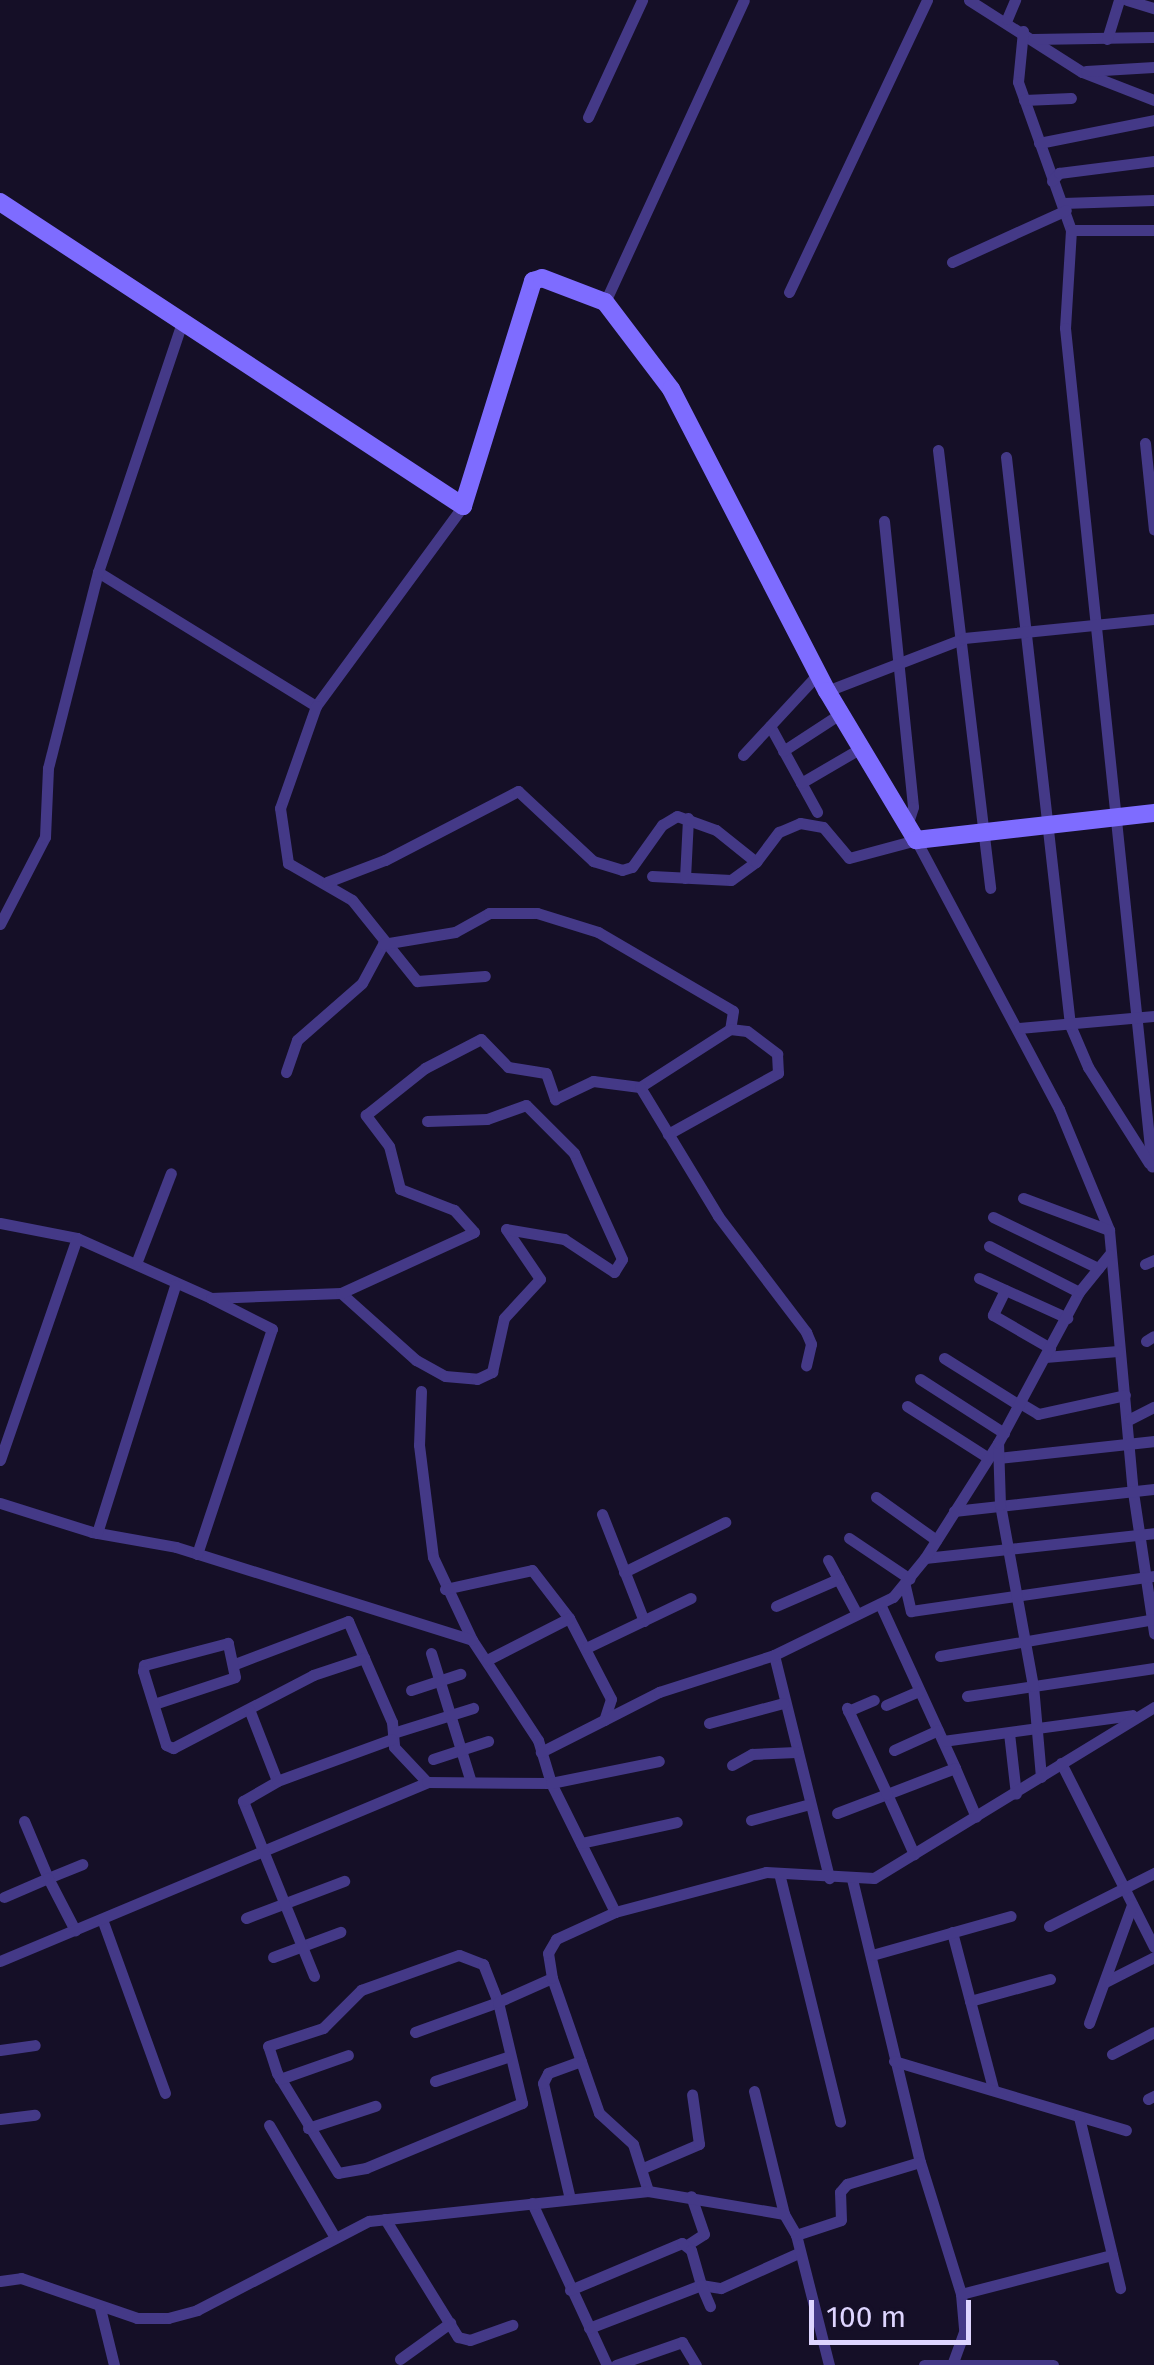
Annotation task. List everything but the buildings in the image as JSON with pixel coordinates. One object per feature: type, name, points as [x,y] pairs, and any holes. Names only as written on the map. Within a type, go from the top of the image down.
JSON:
[{"type":"street","points":[[588,117],[642,0]]},
{"type":"street","points":[[605,302],[744,0]]},
{"type":"street","points":[[788,292],[928,0]]},
{"type":"street","points":[[968,0],[1007,19],[1082,72],[1154,100]]},
{"type":"street","points":[[1007,19],[1015,0]]},
{"type":"street","points":[[1106,39],[1118,0]]},
{"type":"street","points":[[1127,0],[1154,8]]},
{"type":"street","points":[[1028,35],[1154,37]]},
{"type":"street","points":[[1028,35],[1024,100],[1071,230],[1065,328],[1153,1170]]},
{"type":"street","points":[[1082,72],[1154,66]]},
{"type":"street","points":[[1024,100],[1071,98]]},
{"type":"street","points":[[1039,143],[1154,120]]},
{"type":"street","points":[[1052,180],[1059,173],[1154,161]]},
{"type":"street","points":[[952,262],[1065,207],[1154,200]]},
{"type":"street","points":[[0,202],[184,317],[463,506]]},
{"type":"street","points":[[1071,230],[1154,230]]},
{"type":"street","points":[[485,976],[417,981],[396,950],[382,944],[364,913],[327,882],[288,863],[282,848],[286,780],[316,706],[463,506],[534,281],[542,278],[605,302],[671,390],[822,682],[912,833],[1018,1028],[1109,1230],[1118,1352],[1130,1419],[1133,1492],[1150,1576],[1153,1624],[940,1656]]},
{"type":"street","points":[[0,924],[45,837],[48,768],[98,572],[184,317]]},
{"type":"street","points":[[1144,443],[1154,530]]},
{"type":"street","points":[[938,450],[964,638],[990,888]]},
{"type":"street","points":[[1006,457],[1070,1025],[1088,1067],[1153,1170]]},
{"type":"street","points":[[884,521],[913,808],[912,833]]},
{"type":"street","points":[[98,572],[316,706]]},
{"type":"street","points":[[743,756],[770,726],[822,682],[964,638],[1154,619]]},
{"type":"street","points":[[783,751],[840,714]]},
{"type":"street","points":[[770,726],[817,812]]},
{"type":"street","points":[[802,783],[861,748]]},
{"type":"street","points":[[327,882],[386,860],[518,791],[592,860],[622,870],[632,867],[669,818],[688,818],[716,830],[756,862]]},
{"type":"street","points":[[652,876],[731,880],[756,862],[779,832],[800,823],[823,826],[848,858],[912,833],[982,834],[1154,813]]},
{"type":"street","points":[[684,878],[688,818]]},
{"type":"street","points":[[382,944],[455,932],[490,913],[537,913],[598,932],[670,972],[734,1011],[730,1029]]},
{"type":"street","points":[[286,1072],[297,1040],[362,983],[382,944]]},
{"type":"street","points":[[1018,1028],[1154,1016]]},
{"type":"street","points":[[640,1088],[730,1029],[747,1030],[778,1054],[778,1073],[668,1134]]},
{"type":"street","points":[[211,1298],[342,1293],[474,1232],[454,1210],[400,1188],[389,1146],[368,1123],[370,1110],[425,1068],[481,1039],[508,1066],[546,1073],[555,1099],[592,1081],[618,1079],[640,1088],[718,1216],[806,1332],[806,1365]]},
{"type":"street","points":[[342,1293],[416,1360],[445,1376],[477,1379],[492,1372],[504,1318],[540,1279],[506,1228],[564,1239],[614,1272],[622,1259],[574,1153],[526,1105],[487,1119],[427,1120]]},
{"type":"street","points":[[137,1261],[171,1173]]},
{"type":"street","points":[[1023,1198],[1109,1230]]},
{"type":"street","points":[[993,1217],[1098,1268]]},
{"type":"street","points":[[0,1223],[77,1238],[137,1261],[175,1284],[272,1329],[197,1554]]},
{"type":"street","points":[[0,1460],[77,1238]]},
{"type":"street","points":[[988,1246],[1080,1292]]},
{"type":"street","points":[[541,1752],[659,1692],[774,1655],[880,1604],[908,1583],[993,1458],[1080,1292],[1110,1255]]},
{"type":"street","points":[[980,1278],[1067,1318]]},
{"type":"street","points":[[97,1533],[175,1284]]},
{"type":"street","points":[[1004,1290],[994,1315],[1047,1353],[1118,1352]]},
{"type":"street","points":[[944,1358],[1038,1414],[1124,1395]]},
{"type":"street","points":[[920,1379],[1001,1438]]},
{"type":"street","points":[[421,1391],[428,1536],[445,1588],[541,1752],[551,1783],[615,1912]]},
{"type":"street","points":[[906,1406],[993,1458],[1154,1441]]},
{"type":"street","points":[[1130,1419],[1154,1407]]},
{"type":"street","points":[[993,1458],[1034,1686],[1040,1777]]},
{"type":"street","points":[[954,1511],[1154,1489]]},
{"type":"street","points":[[876,1497],[936,1540]]},
{"type":"street","points":[[0,1503],[97,1533],[197,1554],[472,1640]]},
{"type":"street","points":[[602,1514],[644,1621]]},
{"type":"street","points":[[624,1572],[725,1522]]},
{"type":"street","points":[[925,1558],[1154,1533]]},
{"type":"street","points":[[849,1538],[908,1583],[911,1611],[1150,1576]]},
{"type":"street","points":[[828,1560],[857,1614]]},
{"type":"street","points":[[445,1588],[532,1570],[569,1618],[611,1699],[604,1720]]},
{"type":"street","points":[[776,1606],[838,1579]]},
{"type":"street","points":[[586,1648],[691,1598]]},
{"type":"street","points":[[880,1604],[976,1818]]},
{"type":"street","points":[[487,1660],[569,1618]]},
{"type":"street","points":[[235,1664],[348,1621],[393,1736],[428,1782]]},
{"type":"street","points":[[154,1704],[235,1677],[235,1664],[224,1642],[147,1663],[143,1670],[154,1704],[172,1748],[364,1658]]},
{"type":"street","points":[[431,1653],[470,1779]]},
{"type":"street","points":[[774,1655],[830,1878]]},
{"type":"street","points":[[967,1696],[1154,1668]]},
{"type":"street","points":[[411,1690],[460,1674]]},
{"type":"street","points":[[914,1854],[848,1710],[920,1691]]},
{"type":"street","points":[[709,1722],[783,1702]]},
{"type":"street","points":[[648,2191],[633,2144],[598,2113],[552,1978],[548,1952],[556,1938],[615,1912],[779,1873],[874,1878],[1154,1707]]},
{"type":"street","points":[[314,1976],[243,1801],[277,1781],[473,1708]]},
{"type":"street","points":[[249,1709],[277,1781]]},
{"type":"street","points":[[894,1750],[941,1736],[1009,1733],[1138,1714]]},
{"type":"street","points":[[1009,1733],[1016,1794]]},
{"type":"street","points":[[433,1759],[488,1741]]},
{"type":"street","points":[[732,1766],[752,1754],[796,1752]]},
{"type":"street","points":[[0,1961],[428,1782],[470,1779],[551,1783],[659,1761]]},
{"type":"street","points":[[1061,1763],[1154,1947]]},
{"type":"street","points":[[838,1812],[955,1768]]},
{"type":"street","points":[[751,1820],[810,1804]]},
{"type":"street","points":[[24,1821],[75,1930]]},
{"type":"street","points":[[581,1842],[677,1822]]},
{"type":"street","points":[[4,1897],[82,1864]]},
{"type":"street","points":[[779,1873],[840,2122]]},
{"type":"street","points":[[1049,1926],[1154,1873]]},
{"type":"street","points":[[852,1879],[920,2162],[961,2294],[964,2332],[953,2363]]},
{"type":"street","points":[[246,1918],[344,1881]]},
{"type":"street","points":[[1089,2023],[1132,1905]]},
{"type":"street","points":[[872,1955],[1011,1916]]},
{"type":"street","points":[[102,1920],[164,2093]]},
{"type":"street","points":[[273,1958],[340,1932]]},
{"type":"street","points":[[952,1932],[993,2088]]},
{"type":"street","points":[[470,1955],[488,1970],[498,2002],[506,2057],[521,2104],[366,2168],[338,2173],[280,2079],[268,2046],[323,2028],[361,1990],[470,1955]]},
{"type":"street","points":[[1105,1982],[1154,1957]]},
{"type":"street","points":[[416,2032],[552,1978]]},
{"type":"street","points":[[970,2001],[1050,1979]]},
{"type":"street","points":[[1112,2054],[1154,2032]]},
{"type":"street","points":[[0,2050],[35,2045]]},
{"type":"street","points":[[280,2079],[348,2055]]},
{"type":"street","points":[[435,2081],[506,2057]]},
{"type":"street","points":[[570,2199],[542,2083],[548,2073],[581,2061]]},
{"type":"street","points":[[894,2062],[1126,2130]]},
{"type":"street","points":[[754,2091],[784,2214],[796,2235],[830,2365]]},
{"type":"street","points":[[643,2168],[699,2144],[692,2094]]},
{"type":"street","points":[[308,2128],[376,2106]]},
{"type":"street","points":[[0,2120],[36,2115]]},
{"type":"street","points":[[1079,2117],[1120,2288]]},
{"type":"street","points":[[269,2126],[334,2236]]},
{"type":"street","points":[[796,2235],[841,2220],[840,2192],[847,2184],[920,2162]]},
{"type":"street","points":[[0,2281],[21,2278],[137,2318],[198,2310],[334,2236],[385,2219],[648,2191],[784,2214]]},
{"type":"street","points":[[570,2290],[687,2245],[704,2234],[691,2196]]},
{"type":"street","points":[[532,2203],[607,2365]]},
{"type":"street","points":[[385,2219],[463,2340],[512,2325]]},
{"type":"street","points":[[687,2245],[710,2306]]},
{"type":"street","points":[[589,2328],[701,2285],[733,2286],[798,2253]]},
{"type":"street","points":[[961,2294],[1112,2254]]},
{"type":"street","points":[[100,2308],[114,2365]]},
{"type":"street","points":[[400,2359],[450,2323]]},
{"type":"street","points":[[616,2365],[682,2342],[696,2365]]},
{"type":"street","points":[[924,2365],[1053,2365]]}]
